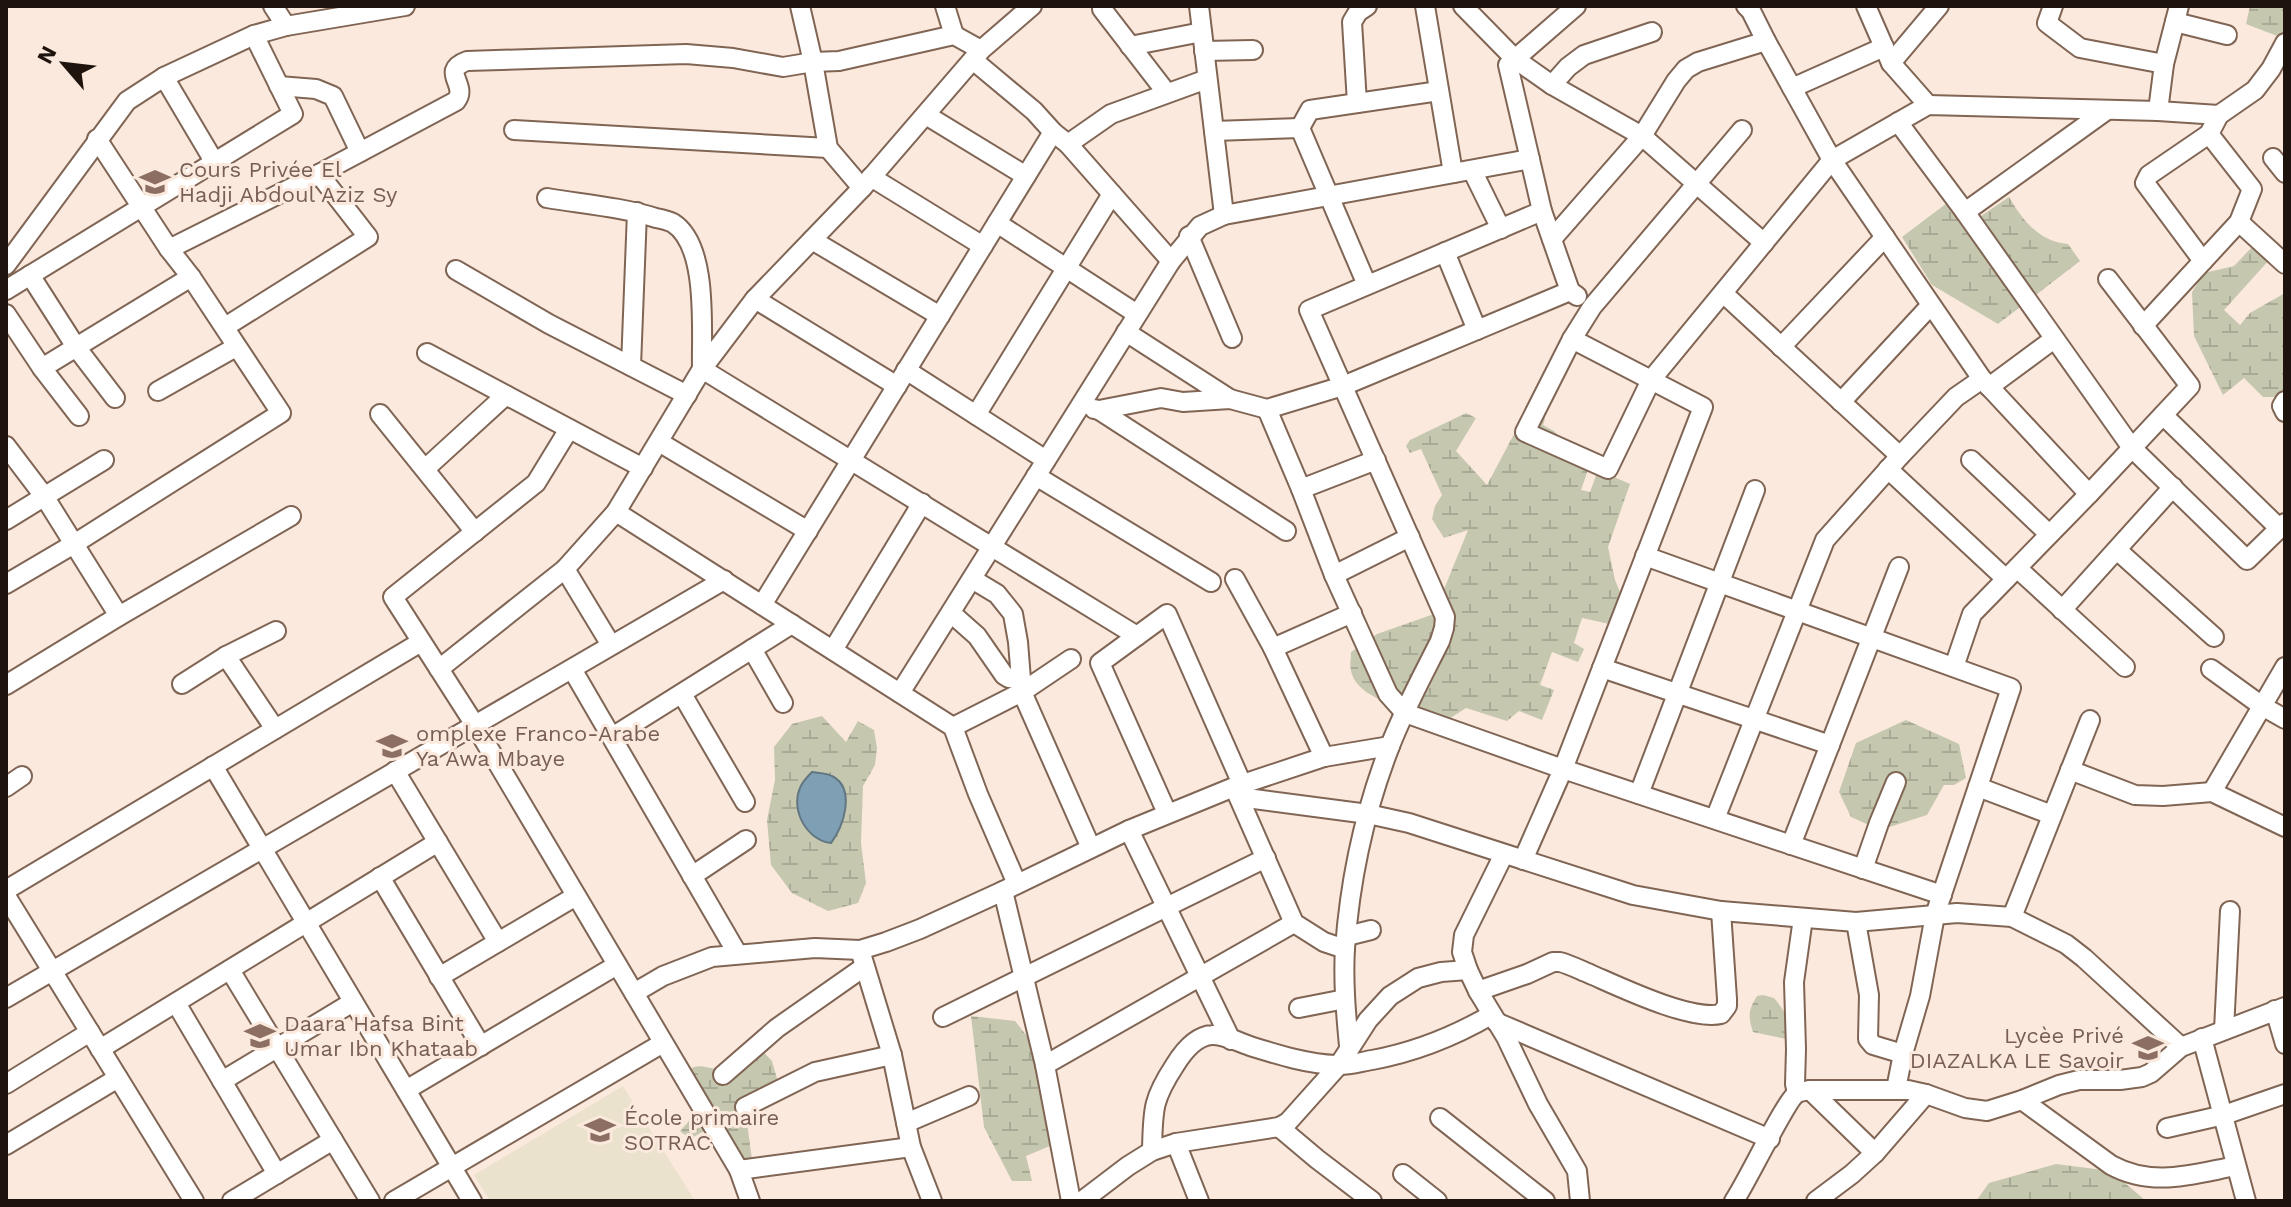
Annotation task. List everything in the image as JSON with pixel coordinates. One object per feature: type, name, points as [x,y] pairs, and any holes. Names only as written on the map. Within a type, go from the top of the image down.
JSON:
[{"type":"street","points":[[273,6],[286,26]]},
{"type":"street","points":[[6,265],[127,101],[164,77],[254,35],[384,7],[405,6]]},
{"type":"street","points":[[800,6],[828,148]]},
{"type":"street","points":[[945,6],[954,35],[1068,144],[1171,261]]},
{"type":"street","points":[[439,669],[565,569],[616,512],[702,369],[755,299],[867,182],[977,55],[1032,6]]},
{"type":"street","points":[[1199,6],[1224,215]]},
{"type":"street","points":[[1357,103],[1352,22],[1358,12],[1367,6]]},
{"type":"street","points":[[1425,6],[1453,173]]},
{"type":"street","points":[[1463,6],[1515,59],[1552,85],[1642,136],[1764,243]]},
{"type":"street","points":[[1576,6],[1508,65],[1542,211],[1570,291],[1592,307]]},
{"type":"street","points":[[1866,6],[1888,55],[1928,105]]},
{"type":"street","points":[[1792,88],[1888,55],[1939,6]]},
{"type":"street","points":[[2053,6],[2047,23],[2080,48],[2164,64]]},
{"type":"street","points":[[1753,8],[1766,41],[1832,160],[1931,305],[1985,383],[2089,494]]},
{"type":"street","points":[[1102,9],[1166,92]]},
{"type":"street","points":[[2158,111],[2164,64],[2177,14],[2227,35]]},
{"type":"street","points":[[1552,85],[1584,55],[1652,32]]},
{"type":"street","points":[[6,290],[293,114],[254,35]]},
{"type":"street","points":[[169,249],[456,101],[461,90],[454,73],[459,64],[467,61],[686,54],[783,67],[839,61],[954,35]]},
{"type":"street","points":[[1130,46],[1203,41],[1253,50]]},
{"type":"street","points":[[1552,239],[1642,136],[1686,69],[1698,62],[1766,41]]},
{"type":"street","points":[[2203,261],[2145,183],[2149,175],[2209,134],[2219,115],[2255,90],[2285,43]]},
{"type":"street","points":[[164,77],[215,163]]},
{"type":"street","points":[[1068,144],[1111,114],[1207,79]]},
{"type":"street","points":[[279,86],[316,89],[333,96],[360,152]]},
{"type":"street","points":[[1300,128],[1310,110],[1439,91]]},
{"type":"street","points":[[1742,130],[1592,307],[1572,339],[1525,432],[1608,469],[1651,380],[1832,160],[1928,105],[2219,115]]},
{"type":"street","points":[[1965,212],[2107,110]]},
{"type":"street","points":[[926,115],[1026,176]]},
{"type":"street","points":[[1898,122],[2132,448],[2247,560],[2282,526],[2163,415]]},
{"type":"street","points":[[1214,131],[1300,128]]},
{"type":"street","points":[[1300,128],[1367,285]]},
{"type":"street","points":[[514,130],[828,148],[867,182],[983,246]]},
{"type":"street","points":[[762,605],[1053,132]]},
{"type":"street","points":[[2143,326],[2239,222],[2252,189],[2209,134]]},
{"type":"street","points":[[6,584],[281,413],[97,139]]},
{"type":"street","points":[[900,693],[1171,261],[1200,226],[1224,215],[1530,159]]},
{"type":"street","points":[[1472,170],[1501,229]]},
{"type":"street","points":[[225,327],[368,237],[319,174]]},
{"type":"street","points":[[976,415],[1112,194]]},
{"type":"street","points":[[547,198],[637,212],[673,223],[690,241],[699,274],[702,369]]},
{"type":"street","points":[[1349,1046],[1345,999],[1346,942],[1353,883],[1368,814],[1390,746],[1440,641],[1445,617],[1309,310],[1542,211]]},
{"type":"street","points":[[631,366],[637,212]]},
{"type":"street","points":[[2239,222],[2285,264]]},
{"type":"street","points":[[997,223],[1137,314]]},
{"type":"street","points":[[1189,236],[1232,338]]},
{"type":"street","points":[[1781,347],[1885,237]]},
{"type":"street","points":[[812,240],[940,316]]},
{"type":"street","points":[[1445,252],[1477,330]]},
{"type":"street","points":[[456,270],[549,324],[687,395]]},
{"type":"street","points":[[30,275],[76,347],[115,398]]},
{"type":"street","points":[[42,368],[191,277]]},
{"type":"street","points":[[1954,667],[1972,614],[2190,386],[2108,279]]},
{"type":"street","points":[[1126,332],[1230,399],[1267,409],[1343,386],[1570,291]]},
{"type":"street","points":[[1723,293],[1841,402],[1894,462],[2012,573],[2062,610],[2125,667]]},
{"type":"street","points":[[755,299],[976,415],[1041,468],[1211,582]]},
{"type":"street","points":[[1841,402],[1931,305]]},
{"type":"street","points":[[6,314],[79,416]]},
{"type":"street","points":[[1523,860],[1563,769],[1703,407],[1572,339]]},
{"type":"street","points":[[1715,819],[1825,540],[1956,397],[1985,383],[2054,339]]},
{"type":"street","points":[[158,391],[236,347]]},
{"type":"street","points":[[427,353],[643,468]]},
{"type":"street","points":[[702,369],[1137,636]]},
{"type":"street","points":[[425,469],[506,395]]},
{"type":"street","points":[[1079,407],[1099,410],[1161,398],[1183,402],[1230,399]]},
{"type":"street","points":[[2285,401],[2282,406],[2285,412]]},
{"type":"street","points":[[1267,409],[1334,575],[1388,694],[1405,713],[1942,895]]},
{"type":"street","points":[[1099,410],[1286,531]]},
{"type":"street","points":[[380,414],[475,532]]},
{"type":"street","points":[[569,429],[536,483],[393,597],[475,725],[739,1170],[750,1201]]},
{"type":"street","points":[[659,442],[808,531]]},
{"type":"street","points":[[6,446],[44,496],[119,616]]},
{"type":"street","points":[[6,520],[104,460]]},
{"type":"street","points":[[1301,489],[1376,460]]},
{"type":"street","points":[[1971,460],[2049,534]]},
{"type":"street","points":[[2062,610],[2173,487]]},
{"type":"street","points":[[1639,794],[1755,490]]},
{"type":"street","points":[[833,650],[922,503]]},
{"type":"street","points":[[616,512],[953,727],[1010,888],[1071,1201]]},
{"type":"street","points":[[6,685],[291,516]]},
{"type":"street","points":[[1334,575],[1410,537]]},
{"type":"street","points":[[2117,550],[2214,637]]},
{"type":"street","points":[[1645,556],[2011,688],[1935,915],[1920,996],[1896,1089]]},
{"type":"street","points":[[1791,845],[1899,567]]},
{"type":"street","points":[[565,569],[611,645]]},
{"type":"street","points":[[972,579],[997,594],[1013,614],[1020,686],[1091,848]]},
{"type":"street","points":[[1235,579],[1273,648],[1324,757]]},
{"type":"street","points":[[6,998],[724,580]]},
{"type":"street","points":[[951,613],[977,636],[1004,675],[1020,686]]},
{"type":"street","points":[[1273,648],[1352,613]]},
{"type":"street","points":[[1167,813],[1100,663],[1167,614],[1294,923],[1324,942],[1346,942],[1371,930]]},
{"type":"street","points":[[612,737],[792,624]]},
{"type":"street","points":[[182,684],[226,656],[276,631]]},
{"type":"street","points":[[977,636],[1019,658]]},
{"type":"street","points":[[194,1201],[6,893],[421,642]]},
{"type":"street","points":[[752,649],[783,703]]},
{"type":"street","points":[[226,656],[275,729]]},
{"type":"street","points":[[953,727],[1071,659]]},
{"type":"street","points":[[2212,792],[2285,667]]},
{"type":"street","points":[[1602,668],[1830,745]]},
{"type":"street","points":[[572,669],[737,953]]},
{"type":"street","points":[[2211,669],[2285,719]]},
{"type":"street","points":[[682,694],[745,802]]},
{"type":"street","points":[[2012,917],[2090,720]]},
{"type":"street","points":[[723,1075],[862,958],[920,929],[1167,813],[1324,757],[1390,746]]},
{"type":"street","points":[[213,766],[472,1201]]},
{"type":"street","points":[[2070,770],[2135,795],[2212,792],[2285,827]]},
{"type":"street","points":[[395,771],[498,942]]},
{"type":"street","points":[[1863,869],[1896,782]]},
{"type":"street","points":[[1978,787],[2052,815]]},
{"type":"street","points":[[1238,789],[1409,823],[1633,895],[1721,911],[1856,922],[1957,913],[2012,917],[2066,944],[2181,1047]]},
{"type":"street","points":[[1129,830],[1231,1040]]},
{"type":"street","points":[[692,876],[746,840]]},
{"type":"street","points":[[100,1049],[438,842]]},
{"type":"street","points":[[1504,854],[1464,935],[1462,952],[1478,991],[1577,1171],[1580,1201]]},
{"type":"street","points":[[943,1017],[1266,858]]},
{"type":"street","points":[[380,877],[481,1046]]},
{"type":"street","points":[[439,977],[576,896]]},
{"type":"street","points":[[1478,991],[1560,962],[1666,1005],[1691,1013],[1721,1014],[1727,1006],[1727,999],[1721,911]]},
{"type":"street","points":[[2224,1030],[2230,911]]},
{"type":"street","points":[[1803,918],[1795,961],[1795,1084],[1875,1153]]},
{"type":"street","points":[[1856,922],[1869,995],[1868,1039],[1873,1045],[1903,1054]]},
{"type":"street","points":[[1045,1065],[1294,923]]},
{"type":"street","points":[[634,993],[681,968],[712,957],[737,953],[815,948],[862,958]]},
{"type":"street","points":[[862,958],[892,1055],[911,1147],[932,1201]]},
{"type":"street","points":[[406,1090],[617,965]]},
{"type":"street","points":[[230,970],[370,1201]]},
{"type":"street","points":[[1082,1201],[1152,1151],[1176,1143],[1279,1127],[1288,1122],[1339,1065],[1349,1046],[1380,1005],[1401,987],[1418,978],[1441,972],[1468,970]]},
{"type":"street","points":[[1299,1008],[1345,999]]},
{"type":"street","points":[[222,1081],[353,1002]]},
{"type":"street","points":[[176,1003],[277,1174]]},
{"type":"street","points":[[1734,1201],[1786,1108],[1803,1092],[1896,1089],[1987,1111],[2079,1080],[2142,1077],[2181,1047],[2282,1006],[2285,1044]]},
{"type":"street","points":[[1152,1151],[1154,1104],[1161,1086],[1181,1055],[1201,1038],[1213,1035],[1280,1055],[1339,1065],[1399,1055],[1494,1018],[1770,1139]]},
{"type":"street","points":[[6,1084],[90,1032]]},
{"type":"street","points":[[2202,1038],[2246,1201]]},
{"type":"street","points":[[394,1201],[663,1043]]},
{"type":"street","points":[[745,1107],[815,1072],[892,1055]]},
{"type":"street","points":[[6,1145],[118,1078]]},
{"type":"street","points":[[1816,1201],[1875,1153],[1926,1094]]},
{"type":"street","points":[[2167,1128],[2224,1115],[2285,1094]]},
{"type":"street","points":[[906,1123],[969,1096]]},
{"type":"street","points":[[2022,1100],[2126,1173],[2163,1179],[2236,1166]]},
{"type":"street","points":[[1440,1118],[1545,1201]]},
{"type":"street","points":[[1279,1127],[1363,1198]]},
{"type":"street","points":[[232,1201],[333,1140]]},
{"type":"street","points":[[1176,1143],[1199,1201]]},
{"type":"street","points":[[739,1170],[911,1147]]},
{"type":"street","points":[[1403,1174],[1437,1201]]},
{"type":"shaded area","name":"École primaire SOTRAC","points":[[623,1086],[695,1201],[490,1201],[474,1175]]},
{"type":"green space","points":[[2250,6],[2285,6],[2285,39],[2246,24]]},
{"type":"green space","points":[[2009,197],[2033,229],[2049,239],[2068,244],[2080,261],[1998,324],[1932,285],[1902,237],[1951,200],[1964,218],[1981,216]]},
{"type":"green space","points":[[2255,244],[2270,259],[2224,310],[2240,325],[2250,313],[2285,293],[2285,420],[2281,420],[2278,397],[2263,397],[2244,378],[2223,395],[2194,336],[2192,292],[2204,273],[2234,266]]},
{"type":"green space","points":[[1466,413],[1476,418],[1456,451],[1487,485],[1521,421],[1541,413],[1545,419],[1543,425],[1554,431],[1589,467],[1581,490],[1590,492],[1598,470],[1630,484],[1608,547],[1622,597],[1614,625],[1582,618],[1574,643],[1584,649],[1578,662],[1552,652],[1540,685],[1554,690],[1542,720],[1519,711],[1507,721],[1466,708],[1449,719],[1423,714],[1392,705],[1365,691],[1351,671],[1351,652],[1377,634],[1434,614],[1468,530],[1444,538],[1432,519],[1442,495],[1421,449],[1410,453],[1406,446],[1410,440]]},
{"type":"green space","points":[[822,716],[846,742],[858,721],[874,730],[877,748],[875,765],[863,786],[861,843],[866,883],[858,903],[828,911],[792,893],[771,865],[767,820],[775,780],[774,747],[792,724]]},
{"type":"green space","points":[[1906,720],[1959,744],[1966,778],[1954,785],[1944,785],[1927,815],[1880,830],[1851,817],[1839,792],[1856,743]]},
{"type":"green space","points":[[1757,996],[1774,998],[1782,1008],[1796,1041],[1753,1032],[1750,1010]]},
{"type":"green space","points":[[971,1016],[1015,1021],[1053,1069],[1064,1140],[1026,1156],[1032,1181],[1012,1181],[984,1127]]},
{"type":"green space","points":[[754,1042],[772,1061],[783,1100],[746,1115],[752,1160],[731,1162],[711,1127],[690,1139],[680,1131],[697,1112],[681,1077],[698,1066],[719,1070]]},
{"type":"green space","points":[[2056,1164],[2111,1171],[2146,1201],[1976,1201],[1989,1183]]},
{"type":"water","points":[[812,772],[832,776],[844,789],[843,818],[831,843],[808,831],[799,815],[800,788]]},
{"type":"place","name":"Cours Privée El Hadji Abdoul Aziz Sy","points":[[155,182]]},
{"type":"place","name":"omplexe Franco-Arabe Ya Awa Mbaye","points":[[392,746]]},
{"type":"place","name":"Daara Hafsa Bint Umar Ibn Khataab","points":[[260,1036]]},
{"type":"place","name":"Lycèe Privé DIAZALKA LE Savoir","points":[[2148,1048]]},
{"type":"place","name":"École primaire SOTRAC","points":[[600,1130]]}]
